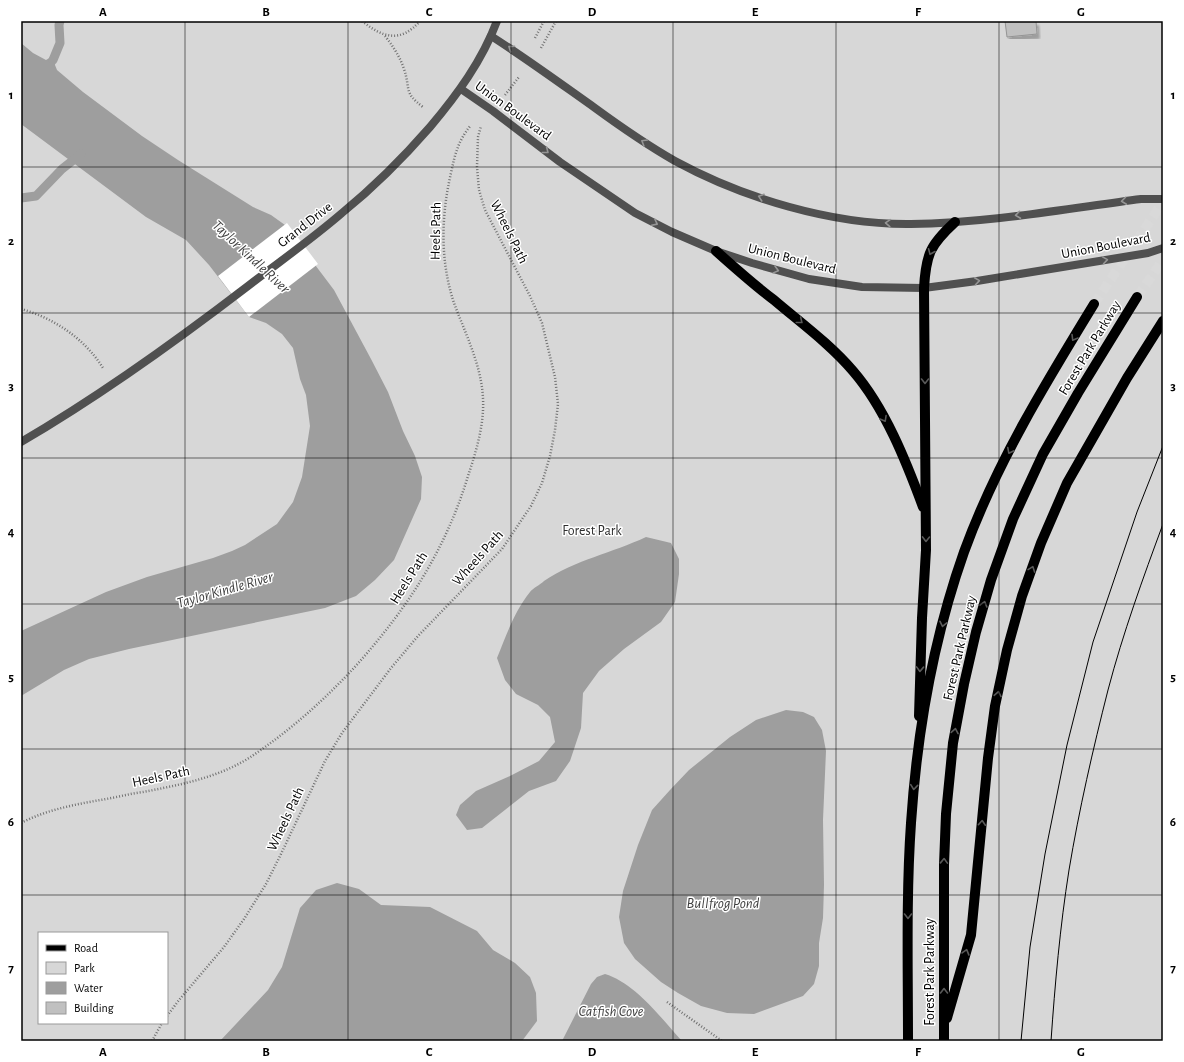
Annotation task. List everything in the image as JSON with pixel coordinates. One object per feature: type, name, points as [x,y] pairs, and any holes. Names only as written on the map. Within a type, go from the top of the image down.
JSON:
[{"type":"main road","points":[[918,748],[926,514],[924,288],[926,266],[932,248],[942,234],[955,222]]},
{"type":"main road","points":[[716,251],[759,289],[828,344],[853,371],[874,400],[906,461],[926,514]]},
{"type":"main road","name":"Forest Park Parkway","points":[[944,1041],[944,865],[946,814],[953,743],[976,632],[990,580],[1008,533],[1043,454],[1078,393],[1137,297]]},
{"type":"main road","name":"Forest Park Parkway","points":[[908,1041],[908,886],[911,823],[918,748],[931,677],[946,611],[965,552],[988,496],[1040,393],[1094,304]]},
{"type":"main road","points":[[944,1030],[971,935],[988,758],[995,706],[1007,650],[1022,596],[1041,542],[1067,483],[1107,412],[1163,321]]},
{"type":"street","name":"Grand Drive","points":[[21,442],[113,384],[234,297],[342,213],[385,175],[428,129],[460,89],[492,36],[497,21]]},
{"type":"street","points":[[492,36],[632,135],[675,161],[724,185],[772,201],[824,215],[867,222],[909,224],[955,222],[1142,199],[1163,199]]},
{"type":"street","name":"Union Boulevard","points":[[460,89],[493,111],[560,162],[635,213],[672,232],[716,251],[752,263],[810,279],[862,287],[924,288],[977,281],[1148,253],[1163,248]]},
{"type":"path","points":[[362,21],[385,36],[404,34],[410,31],[420,21]]},
{"type":"path","points":[[535,38],[544,21]]},
{"type":"path","name":"Wheels Path","points":[[168,1015],[224,947],[251,907],[281,854],[325,761],[342,733],[391,668],[418,636],[502,549],[531,506],[542,483],[550,456],[555,430],[558,404],[555,377],[542,323],[530,296],[485,210],[479,190],[477,167],[478,137],[481,126],[545,42],[556,21]]},
{"type":"path","points":[[385,36],[396,52],[404,69],[410,95],[424,107]]},
{"type":"path","name":"Heels Path","points":[[21,823],[56,809],[195,781],[246,760],[291,728],[318,704],[368,652],[393,622],[414,592],[432,564],[450,526],[464,490],[480,433],[483,410],[479,372],[472,347],[454,302],[448,281],[444,259],[443,239],[448,189],[455,157],[462,136],[471,125]]},
{"type":"path","points":[[21,309],[54,322],[76,337],[102,365]]},
{"type":"path","points":[[667,1002],[722,1041]]},
{"type":"path","points":[[152,1041],[161,1024]]},
{"type":"green space","name":"Forest Park","points":[[21,21],[1163,21],[1163,1041],[21,1041]]},
{"type":"water","name":"Taylor Kindle River","points":[[21,43],[33,53],[46,60],[57,50],[55,65],[57,70],[83,92],[142,136],[178,160],[253,207],[271,215],[285,225],[334,290],[388,392],[403,431],[415,456],[422,477],[421,499],[394,560],[375,580],[356,596],[325,608],[129,649],[89,659],[64,670],[21,696],[21,631],[106,592],[147,577],[232,551],[245,545],[277,524],[293,502],[302,477],[310,426],[306,395],[300,379],[293,348],[282,334],[266,323],[249,317],[209,265],[186,240],[146,217],[21,124]]},
{"type":"water","points":[[646,537],[671,543],[679,559],[679,574],[675,602],[661,622],[624,649],[599,671],[583,693],[581,728],[570,761],[556,781],[529,791],[482,828],[467,830],[456,815],[460,805],[476,791],[539,761],[555,742],[550,717],[538,705],[516,694],[505,680],[497,658],[519,608],[531,591],[556,574],[581,562]]},
{"type":"water","name":"Bullfrog Pond","points":[[786,710],[803,712],[814,717],[822,730],[826,751],[823,820],[823,918],[819,943],[819,966],[814,984],[803,996],[754,1014],[727,1013],[701,1006],[678,993],[661,982],[635,959],[624,943],[619,917],[623,891],[638,845],[652,810],[670,790],[689,770],[730,737],[756,720]]},
{"type":"water","points":[[337,883],[359,889],[381,905],[430,907],[477,931],[493,950],[515,963],[530,977],[536,993],[537,1021],[522,1041],[220,1041],[268,990],[282,967],[300,908],[316,890]]},
{"type":"water","name":"Catfish Cove","points":[[605,974],[627,985],[637,993],[682,1041],[562,1041],[591,984],[597,977]]},
{"type":"pier","points":[[287,223],[318,264],[249,317],[218,276]]},
{"type":"building","points":[[1005,21],[1036,21],[1037,34],[1007,37]]},
{"type":"waterway","points":[[53,60],[60,43],[60,21]]},
{"type":"waterway","points":[[21,198],[36,196],[62,169],[81,154]]},
{"type":"tunnel","points":[[1094,304],[1163,202]]},
{"type":"tunnel","points":[[1137,297],[1163,260]]},
{"type":"tram line","points":[[1021,1041],[1030,947],[1045,854],[1067,745],[1093,642],[1137,512],[1163,446]]},
{"type":"tram line","points":[[1051,1041],[1058,956],[1066,891],[1073,847],[1087,780],[1108,690],[1120,648],[1163,524]]}]
